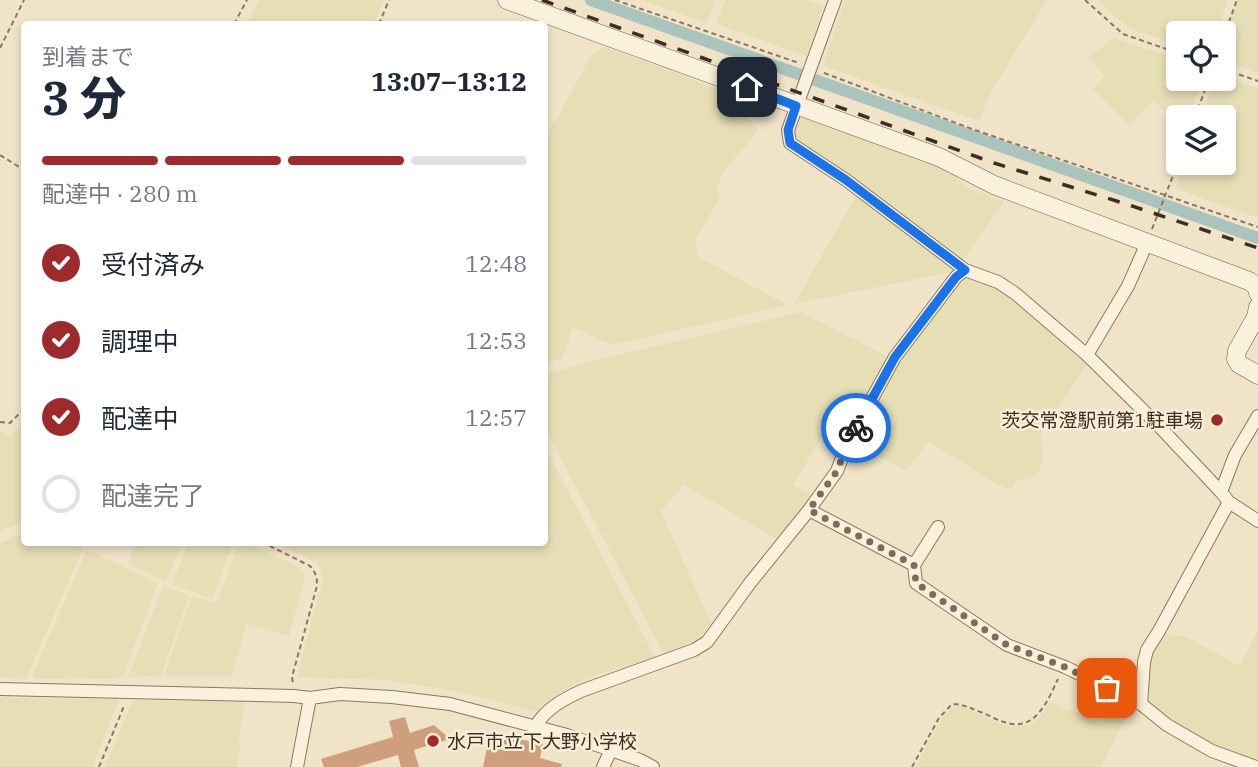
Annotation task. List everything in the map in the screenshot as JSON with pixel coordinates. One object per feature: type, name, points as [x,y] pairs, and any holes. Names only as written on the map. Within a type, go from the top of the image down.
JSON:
[{"type":"street","points":[[507,0],[939,156],[994,185],[1249,281],[1258,293]]},
{"type":"street","points":[[835,0],[788,130],[790,143],[846,180],[965,270],[998,282],[1016,294],[1087,355],[1157,424],[1225,497],[1258,521]]},
{"type":"street","points":[[1087,355],[1128,286],[1147,243]]},
{"type":"street","points":[[536,726],[545,714],[563,699],[694,650],[707,642],[837,471],[848,442],[895,357],[956,277],[965,270]]},
{"type":"street","points":[[1257,314],[1237,351],[1236,359],[1239,364],[1258,375]]},
{"type":"street","points":[[1141,704],[1147,650],[1177,599],[1225,497],[1235,455],[1258,416]]},
{"type":"street","points":[[809,510],[914,565]]},
{"type":"street","points":[[938,527],[914,565],[916,583],[1007,645],[1065,667],[1141,704],[1167,725],[1212,751],[1256,767]]},
{"type":"street","points":[[0,689],[310,698],[340,694],[392,697],[450,704],[536,726],[640,760],[653,767]]},
{"type":"street","points":[[297,767],[310,698]]},
{"type":"street","points":[[603,767],[611,750]]},
{"type":"path","points":[[0,48],[24,0]]},
{"type":"path","points":[[236,21],[247,0]]},
{"type":"path","points":[[380,21],[389,0]]},
{"type":"path","points":[[615,0],[809,74],[1258,228]]},
{"type":"path","points":[[1085,0],[1123,34],[1166,49]]},
{"type":"path","points":[[1229,21],[1237,0]]},
{"type":"path","points":[[1236,74],[1258,82]]},
{"type":"path","points":[[0,155],[21,168]]},
{"type":"path","points":[[1147,243],[1174,175]]},
{"type":"path","points":[[0,422],[10,423],[21,412]]},
{"type":"path","points":[[270,546],[310,566],[317,579],[292,677],[294,696]]},
{"type":"path","points":[[912,767],[939,718],[952,704],[962,704],[1006,723],[1030,721],[1039,714],[1065,667]]},
{"type":"path","points":[[99,767],[130,692]]},
{"type":"shaded area","points":[[259,0],[384,0],[375,21],[248,21]]},
{"type":"shaded area","points":[[641,0],[715,0],[707,23]]},
{"type":"shaded area","points":[[725,0],[807,0],[824,6],[806,56],[716,24]]},
{"type":"shaded area","points":[[845,0],[1047,0],[991,92],[979,121],[823,66]]},
{"type":"shaded area","points":[[1097,0],[1228,0],[1220,21],[1166,21],[1166,41],[1129,28]]},
{"type":"shaded area","points":[[1238,0],[1258,0],[1258,73],[1236,65],[1236,21],[1231,21]]},
{"type":"shaded area","points":[[1114,38],[1166,55],[1166,91],[1199,91],[1193,105],[1166,105],[1166,111],[1152,101],[1130,126],[1093,89],[1105,76],[1088,57]]},
{"type":"shaded area","points":[[604,47],[724,93],[758,130],[724,170],[717,187],[720,199],[695,239],[698,257],[788,305],[612,345],[573,327],[562,359],[548,362],[548,131],[592,54]]},
{"type":"shaded area","points":[[1236,80],[1258,88],[1258,218],[1176,189],[1181,175],[1236,175],[1236,105],[1205,105],[1210,91],[1236,91]]},
{"type":"shaded area","points":[[798,116],[948,169],[968,188],[1004,202],[962,261],[797,143],[793,137]]},
{"type":"shaded area","points":[[857,194],[956,271],[794,304]]},
{"type":"shaded area","points":[[969,277],[999,289],[1087,365],[1041,433],[1043,461],[1037,476],[1017,481],[1011,489],[980,475],[928,442],[906,471],[853,442],[897,362],[960,282]]},
{"type":"shaded area","points":[[801,312],[890,358],[844,440],[824,433],[793,485],[814,496],[777,539],[684,485],[661,511],[711,623],[699,638],[664,654],[548,434],[548,374]]},
{"type":"shaded area","points":[[21,424],[21,522],[0,531],[0,430],[10,437]]},
{"type":"shaded area","points":[[548,453],[655,657],[584,679],[543,703],[536,712],[443,689],[384,680],[297,677],[323,579],[318,564],[283,546],[548,546]]},
{"type":"shaded area","points":[[21,534],[21,546],[78,546],[83,549],[26,679],[0,677],[0,543]]},
{"type":"shaded area","points":[[135,546],[181,546],[166,582],[128,563]]},
{"type":"shaded area","points":[[187,546],[232,546],[212,599],[172,584]]},
{"type":"shaded area","points":[[238,546],[252,546],[295,565],[305,577],[289,636],[246,624],[232,676],[164,676],[192,596],[217,603]]},
{"type":"shaded area","points":[[87,550],[158,583],[122,678],[36,679],[32,675]]},
{"type":"shaded area","points":[[163,586],[189,595],[161,676],[128,677]]},
{"type":"shaded area","points":[[1258,630],[1258,759],[1214,746],[1151,706],[1146,694],[1148,672],[1152,655],[1166,634],[1184,636],[1240,666]]},
{"type":"shaded area","points":[[0,698],[119,699],[92,767],[0,767]]},
{"type":"shaded area","points":[[1113,698],[1132,706],[1101,767],[916,767],[950,708],[966,708],[1009,727],[1031,724],[1042,715],[1050,702],[1101,723]]},
{"type":"shaded area","points":[[133,700],[245,702],[236,767],[105,767]]},
{"type":"building","points":[[405,717],[410,733],[434,725],[450,739],[414,750],[419,767],[401,767],[398,755],[357,767],[324,767],[321,759],[393,737],[389,721]]},
{"type":"building","points":[[490,733],[543,744],[540,758],[562,764],[561,767],[483,767]]},
{"type":"waterway","points":[[591,0],[1258,238]]},
{"type":"railway","points":[[542,0],[994,163],[1258,248]]},
{"type":"way so far","points":[[856,428],[837,471],[809,510],[914,565],[916,583],[1007,645],[1065,667],[1107,688]]},
{"type":"place","name":"茨交常澄駅前第1駐車場","points":[[1217,420]]},
{"type":"place","name":"水戸市立下大野小学校","points":[[433,741]]},
{"type":"route","points":[[747,87],[796,106],[788,130],[790,143],[846,180],[965,270],[956,277],[895,357],[856,428]]}]
